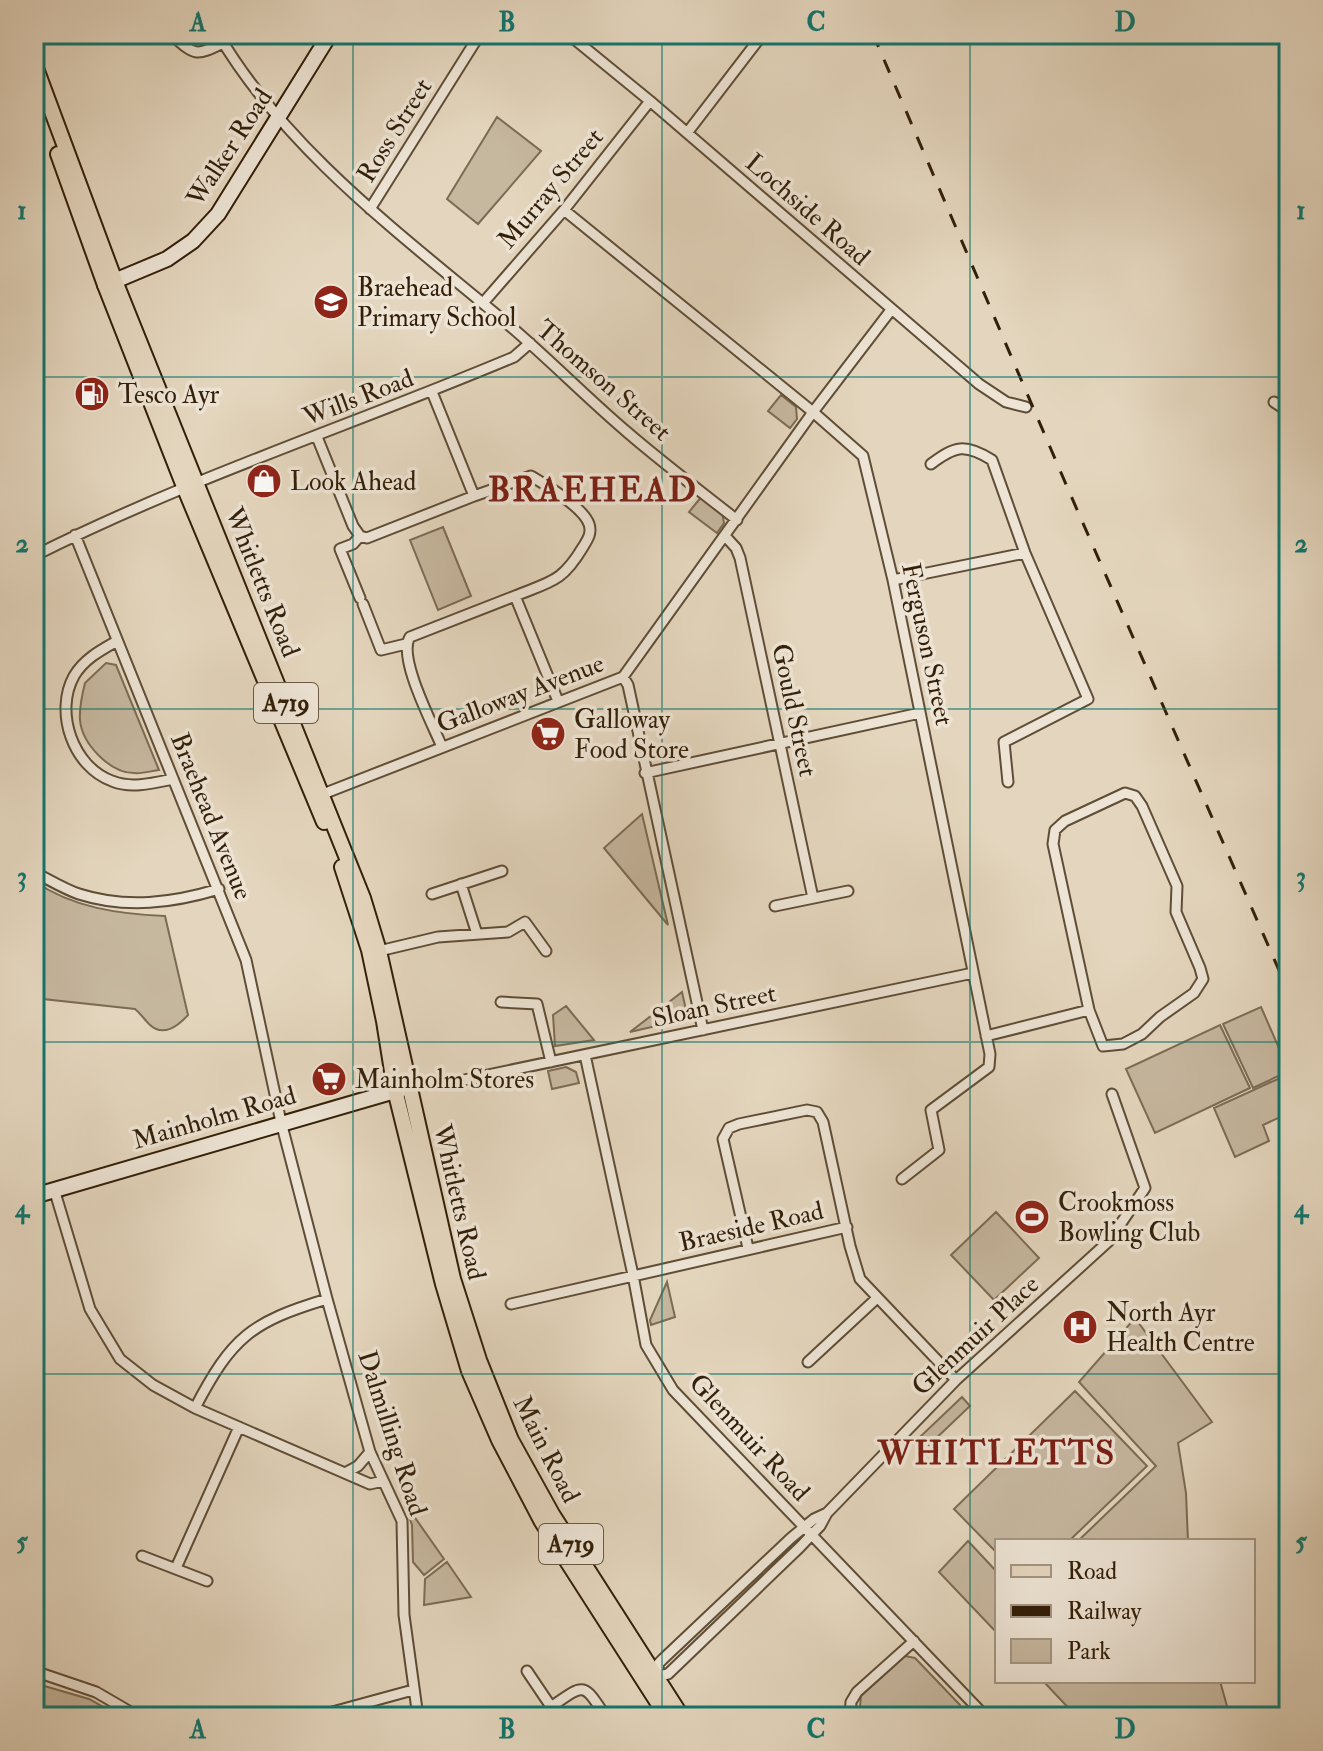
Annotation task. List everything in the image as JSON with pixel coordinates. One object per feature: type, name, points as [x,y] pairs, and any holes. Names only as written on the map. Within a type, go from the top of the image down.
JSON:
[{"type":"main road","name":"Whitletts Road","points":[[34,63],[110,283]]},
{"type":"main road","name":"Whitletts Road","points":[[34,88],[343,869],[369,950],[402,1088]]},
{"type":"main road","name":"Whitletts Road","points":[[191,486],[323,794],[363,898],[379,951],[402,1088],[443,1284],[474,1366]]},
{"type":"main road","name":"Main Road","points":[[474,1366],[499,1440],[542,1522],[682,1717]]},
{"type":"main road","name":"Main Road","points":[[653,1678],[667,1717]]},
{"type":"street","points":[[171,34],[195,53],[202,53],[220,38],[279,117],[370,209]]},
{"type":"street","name":"Walker Road","points":[[110,283],[167,259],[193,241],[218,214],[330,34]]},
{"type":"street","name":"Ross Street","points":[[370,209],[480,34]]},
{"type":"street","name":"Lochside Road","points":[[568,34],[979,384],[1006,402],[1026,407]]},
{"type":"street","points":[[687,133],[763,34]]},
{"type":"street","name":"Murray Street","points":[[483,303],[564,210],[650,101]]},
{"type":"street","name":"Thomson Street","points":[[370,209],[530,343],[631,436],[737,520]]},
{"type":"street","name":"Ferguson Street","points":[[564,210],[863,456],[893,580],[990,1054],[989,1067],[931,1110],[939,1150],[902,1179]]},
{"type":"street","name":"Galloway Avenue","points":[[323,794],[623,677],[813,412],[891,310]]},
{"type":"street","name":"Wills Road","points":[[34,556],[75,535],[191,486],[514,357],[530,343]]},
{"type":"street","points":[[432,392],[474,496]]},
{"type":"street","points":[[1274,402],[1289,412]]},
{"type":"street","points":[[317,437],[353,526],[360,536],[376,536],[531,476],[585,516],[590,526],[590,536],[570,568],[559,579],[410,637],[406,644],[407,660],[442,747]]},
{"type":"street","points":[[931,464],[950,449],[965,448],[992,460],[1025,553],[1088,699],[1004,742],[1008,782]]},
{"type":"street","name":"Braehead Avenue","points":[[75,535],[246,960],[281,1122]]},
{"type":"street","points":[[360,536],[353,544],[340,549],[381,650],[406,644]]},
{"type":"street","name":"Gould Street","points":[[725,536],[740,558],[813,898]]},
{"type":"street","points":[[893,580],[1025,553]]},
{"type":"street","points":[[515,596],[558,701]]},
{"type":"street","points":[[117,641],[91,655],[74,676],[67,696],[66,718],[73,743],[85,763],[115,783],[145,785],[173,779]]},
{"type":"street","points":[[623,677],[628,685],[703,1030]]},
{"type":"street","points":[[645,773],[920,713]]},
{"type":"street","points":[[1125,793],[1135,796],[1142,806],[1177,886],[1176,912],[1203,979],[1194,993],[1142,1034],[1123,1044],[1103,1046],[1089,1010],[1053,844],[1055,830],[1065,821],[1125,793]]},
{"type":"street","points":[[432,894],[502,871]]},
{"type":"street","points":[[34,872],[78,894],[121,902],[158,903],[219,889]]},
{"type":"street","points":[[461,884],[477,934]]},
{"type":"street","points":[[775,906],[848,891]]},
{"type":"street","points":[[379,951],[438,937],[508,932],[525,922],[546,951]]},
{"type":"street","name":"Sloan Street","points":[[464,1080],[973,973]]},
{"type":"street","points":[[501,1002],[537,1004],[551,1062]]},
{"type":"street","points":[[986,1036],[1089,1010]]},
{"type":"street","name":"Glenmuir Road","points":[[585,1055],[646,1345],[673,1390],[986,1717]]},
{"type":"street","name":"Mainholm Road","points":[[34,1196],[402,1088]]},
{"type":"street","name":"Glenmuir Place","points":[[653,1678],[668,1674],[764,1584],[812,1535],[827,1513],[956,1380],[1109,1241],[1145,1188],[1112,1094]]},
{"type":"street","points":[[748,1248],[723,1139],[729,1128],[739,1124],[807,1110],[817,1112],[823,1122],[847,1227]]},
{"type":"street","name":"Dalmilling Road","points":[[281,1122],[370,1452],[402,1521],[404,1615],[418,1717]]},
{"type":"street","points":[[54,1189],[90,1309],[120,1359],[153,1385],[195,1408],[370,1484],[383,1481]]},
{"type":"street","name":"Braeside Road","points":[[633,1275],[847,1227],[860,1279],[956,1380]]},
{"type":"street","points":[[511,1304],[633,1275]]},
{"type":"street","points":[[195,1408],[211,1378],[234,1346],[256,1327],[285,1311],[327,1299]]},
{"type":"street","points":[[808,1362],[876,1299]]},
{"type":"street","points":[[176,1568],[239,1427]]},
{"type":"street","points":[[345,1473],[358,1466],[370,1452]]},
{"type":"street","name":"Glenmuir Place","points":[[653,1678],[659,1663],[804,1527],[827,1513]]},
{"type":"street","points":[[142,1556],[207,1581]]},
{"type":"street","points":[[850,1717],[851,1702],[857,1692],[914,1641]]},
{"type":"street","points":[[34,1671],[96,1692],[139,1717]]},
{"type":"street","points":[[527,1671],[558,1717]]},
{"type":"street","points":[[551,1707],[576,1689],[584,1689],[591,1694],[606,1717]]},
{"type":"street","points":[[314,1717],[413,1690]]},
{"type":"green space","points":[[497,117],[541,151],[478,224],[447,199]]},
{"type":"green space","points":[[781,395],[796,407],[797,419],[790,428],[768,411]]},
{"type":"green space","points":[[702,496],[722,511],[724,523],[717,533],[689,512]]},
{"type":"green space","points":[[443,527],[471,596],[438,610],[410,540]]},
{"type":"green space","points":[[106,663],[116,665],[159,770],[125,772],[107,763],[86,738],[80,715],[85,683]]},
{"type":"green space","points":[[642,814],[668,925],[604,848]]},
{"type":"green space","points":[[34,881],[64,898],[97,908],[165,916],[188,1015],[175,1026],[160,1030],[149,1024],[135,1009],[34,998]]},
{"type":"green space","points":[[682,992],[686,1010],[682,1020],[630,1032]]},
{"type":"green space","points":[[566,1006],[594,1040],[555,1046],[553,1015]]},
{"type":"green space","points":[[1261,1007],[1289,1071],[1253,1088],[1223,1024]]},
{"type":"green space","points":[[1220,1025],[1250,1088],[1155,1133],[1126,1069]]},
{"type":"green space","points":[[566,1067],[576,1072],[579,1083],[552,1089],[548,1071]]},
{"type":"green space","points":[[1289,1074],[1289,1113],[1263,1125],[1269,1141],[1235,1157],[1214,1108]]},
{"type":"green space","points":[[996,1212],[1039,1258],[994,1300],[951,1255]]},
{"type":"green space","points":[[667,1282],[675,1317],[651,1325],[650,1320]]},
{"type":"green space","points":[[1135,1318],[1212,1422],[1178,1443],[1186,1493],[1188,1539],[1080,1539],[1156,1466],[1079,1382]]},
{"type":"green space","points":[[1075,1391],[1147,1466],[1071,1539],[995,1539],[995,1551],[954,1509]]},
{"type":"green space","points":[[962,1397],[970,1406],[929,1445],[921,1436]]},
{"type":"green space","points":[[404,1502],[444,1559],[424,1575],[413,1562],[412,1525]]},
{"type":"green space","points":[[968,1541],[995,1570],[995,1631],[939,1572]]},
{"type":"green space","points":[[447,1562],[471,1597],[424,1605],[425,1579]]},
{"type":"green space","points":[[905,1656],[915,1658],[960,1705],[961,1717],[859,1717],[861,1696]]},
{"type":"green space","points":[[34,1683],[89,1699],[121,1717],[34,1717]]},
{"type":"green space","points":[[1045,1683],[1221,1683],[1230,1717],[1077,1717]]},
{"type":"railway","points":[[873,34],[1289,993]]},
{"type":"place","name":"Braehead Primary School","points":[[331,302]]},
{"type":"place","name":"Tesco Ayr","points":[[92,394]]},
{"type":"place","name":"Look Ahead","points":[[264,481]]},
{"type":"place","name":"Galloway Food Store","points":[[548,734]]},
{"type":"place","name":"Mainholm Stores","points":[[329,1079]]},
{"type":"place","name":"Crookmoss Bowling Club","points":[[1032,1217]]},
{"type":"place","name":"North Ayr Health Centre","points":[[1080,1327]]},
{"type":"district","name":"BRAEHEAD","points":[[593,489]]},
{"type":"district","name":"WHITLETTS","points":[[997,1452]]}]
